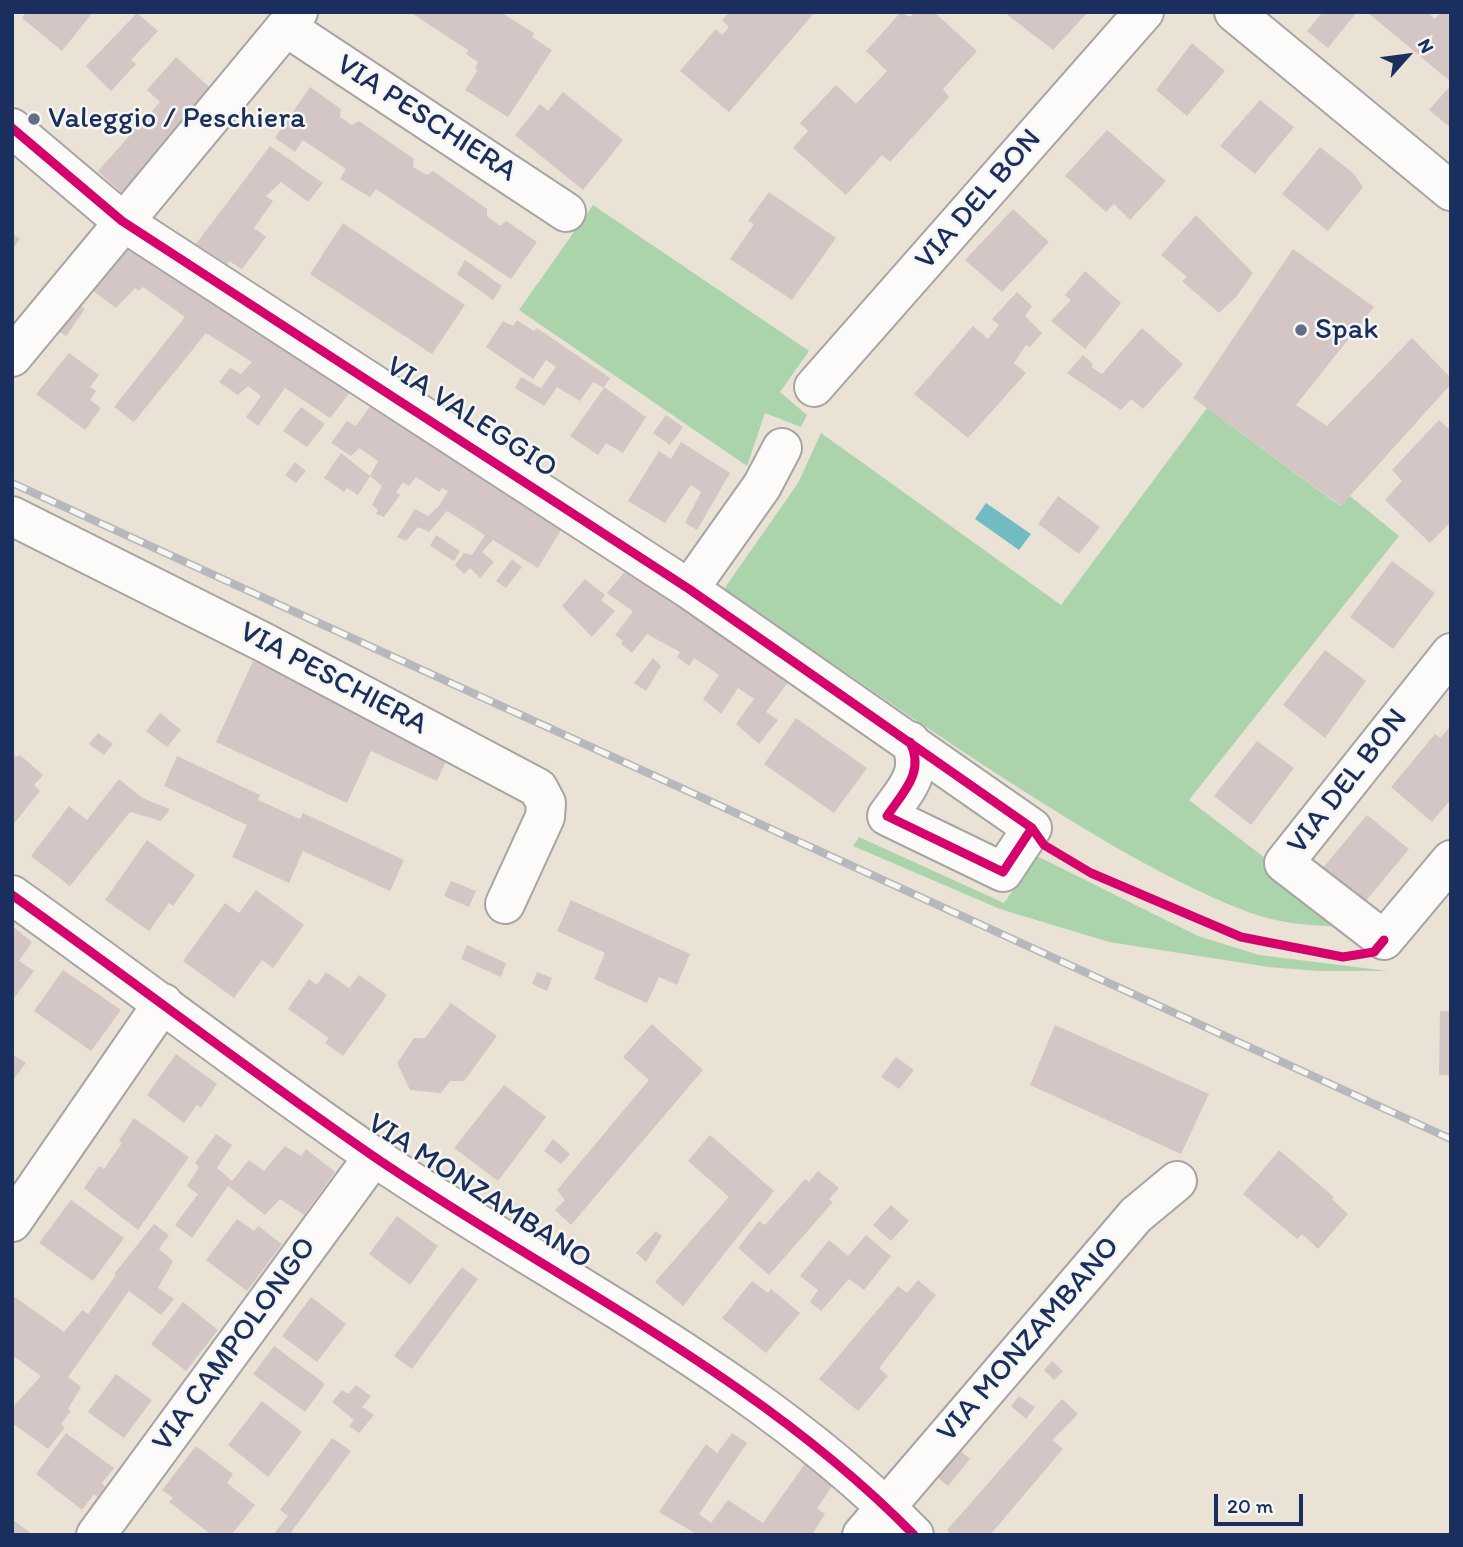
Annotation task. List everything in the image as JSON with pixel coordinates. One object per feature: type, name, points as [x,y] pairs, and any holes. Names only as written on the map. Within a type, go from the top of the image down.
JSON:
[{"type":"street","name":"VIA DEL BON","points":[[814,387],[1144,12]]},
{"type":"street","points":[[1234,12],[1451,191]]},
{"type":"street","name":"VIA PESCHIERA","points":[[12,357],[292,19],[566,212]]},
{"type":"street","name":"VIA VALEGGIO","points":[[12,128],[122,221],[690,589],[910,741]]},
{"type":"street","points":[[690,589],[762,486],[782,448]]},
{"type":"street","name":"VIA PESCHIERA","points":[[12,516],[265,643],[538,788],[546,803],[545,817],[505,904]]},
{"type":"street","name":"VIA DEL BON","points":[[1451,653],[1284,863],[1384,940],[1451,860]]},
{"type":"street","name":"VIA MONZAMBANO","points":[[12,895],[374,1156],[703,1364],[807,1437],[886,1506],[914,1535]]},
{"type":"street","points":[[12,1222],[163,1003]]},
{"type":"street","name":"VIA CAMPOLONGO","points":[[96,1535],[374,1156]]},
{"type":"street","name":"VIA MONZAMBANO","points":[[886,1506],[1136,1215],[1177,1181]]},
{"type":"street","points":[[862,1535],[886,1506]]},
{"type":"green space","points":[[593,205],[809,351],[780,392],[807,415],[801,427],[765,413],[747,466],[519,310]]},
{"type":"green space","points":[[1207,408],[1340,506],[1350,496],[1399,536],[1189,800],[1353,925],[1327,926],[1274,920],[1215,898],[1151,867],[997,774],[724,589],[798,483],[821,433],[1061,605]]},
{"type":"green space","points":[[859,837],[1004,903],[1037,856],[1198,936],[1259,955],[1388,971],[1318,971],[1269,967],[1109,942],[1000,909],[853,846]]},
{"type":"water","points":[[986,503],[1031,534],[1019,550],[975,519]]},
{"type":"building","points":[[26,12],[93,12],[62,51],[22,18]]},
{"type":"building","points":[[410,12],[500,12],[534,33],[532,37],[552,50],[508,117],[465,90],[478,70],[475,69],[478,62],[466,54],[468,50]]},
{"type":"building","points":[[729,12],[815,12],[729,112],[680,71],[716,29],[722,35],[729,27],[722,20]]},
{"type":"building","points":[[901,12],[910,17],[915,12],[934,12],[977,51],[943,89],[949,97],[890,162],[882,155],[846,195],[793,148],[808,131],[800,123],[836,85],[856,104],[887,71],[866,51]]},
{"type":"building","points":[[1004,12],[1088,12],[1053,50]]},
{"type":"building","points":[[1323,12],[1357,12],[1328,48],[1307,31]]},
{"type":"building","points":[[1367,12],[1427,12],[1435,19],[1441,12],[1451,12],[1451,82]]},
{"type":"building","points":[[137,13],[158,31],[131,60],[136,64],[111,91],[86,66]]},
{"type":"building","points":[[1192,43],[1225,71],[1187,116],[1156,90]]},
{"type":"building","points":[[176,57],[216,93],[124,195],[98,171],[131,134],[127,131],[136,122],[140,125],[160,102],[147,90]]},
{"type":"building","points":[[1451,85],[1451,128],[1429,110]]},
{"type":"building","points":[[310,87],[341,109],[340,117],[352,125],[359,121],[414,159],[413,167],[427,175],[433,171],[487,209],[487,216],[500,226],[506,221],[537,242],[511,279],[376,189],[370,197],[340,179],[346,169],[303,140],[295,152],[275,138]]},
{"type":"building","points":[[563,92],[623,140],[583,190],[515,135],[540,104],[548,111]]},
{"type":"building","points":[[1260,100],[1294,127],[1255,174],[1220,146]]},
{"type":"building","points":[[1107,130],[1166,181],[1130,220],[1114,204],[1106,212],[1065,176]]},
{"type":"building","points":[[270,146],[323,183],[308,202],[281,182],[266,196],[273,201],[254,228],[266,237],[242,269],[229,261],[227,264],[196,244]]},
{"type":"building","points":[[1320,147],[1353,173],[1363,187],[1328,231],[1282,194]]},
{"type":"building","points":[[769,192],[836,238],[792,300],[730,259],[754,224],[748,221]]},
{"type":"building","points":[[1013,209],[1049,242],[1002,292],[965,260]]},
{"type":"building","points":[[1196,215],[1253,273],[1236,297],[1219,313],[1182,281],[1187,277],[1161,255]]},
{"type":"building","points":[[343,223],[465,305],[432,354],[310,274]]},
{"type":"building","points":[[12,233],[20,239],[12,250]]},
{"type":"building","points":[[126,234],[351,391],[330,418],[285,388],[258,426],[246,417],[261,396],[248,386],[238,395],[219,382],[230,368],[241,374],[252,362],[206,333],[134,422],[114,407],[185,317],[143,287],[139,291],[135,288],[116,308],[89,288]]},
{"type":"building","points":[[1293,249],[1374,307],[1296,405],[1327,426],[1412,338],[1451,378],[1451,384],[1341,506],[1193,398]]},
{"type":"building","points":[[465,260],[502,286],[493,300],[457,274]]},
{"type":"building","points":[[1085,271],[1121,303],[1085,349],[1051,321],[1071,300],[1065,295]]},
{"type":"building","points":[[1017,292],[1032,306],[1025,316],[1042,333],[1030,347],[1026,345],[1014,363],[1026,373],[968,438],[914,394],[973,326],[988,339],[999,325],[992,319]]},
{"type":"building","points":[[76,302],[85,309],[66,336],[57,330]]},
{"type":"building","points":[[517,320],[534,331],[537,328],[610,378],[604,387],[646,417],[623,453],[606,443],[598,455],[570,436],[604,388],[593,382],[580,401],[557,387],[544,406],[515,388],[521,377],[541,388],[556,367],[546,360],[533,379],[486,347],[503,321],[513,326]]},
{"type":"building","points":[[1142,328],[1183,364],[1143,409],[1131,399],[1121,410],[1067,373],[1083,355],[1093,364],[1091,367],[1102,374]]},
{"type":"building","points":[[69,353],[99,375],[90,387],[96,391],[90,400],[101,408],[85,430],[36,394]]},
{"type":"building","points":[[371,405],[564,525],[538,568],[493,540],[482,552],[494,562],[480,578],[470,568],[464,574],[455,565],[464,553],[472,555],[485,535],[447,511],[429,532],[418,527],[406,541],[397,537],[415,509],[428,516],[439,506],[448,491],[442,488],[439,492],[416,477],[409,486],[403,482],[396,492],[400,495],[384,517],[376,514],[378,510],[372,505],[382,486],[370,476],[378,461],[359,448],[351,456],[331,443],[347,421],[356,426]]},
{"type":"building","points":[[301,407],[325,424],[307,447],[283,431]]},
{"type":"building","points":[[666,415],[683,427],[670,445],[653,433]]},
{"type":"building","points":[[1439,420],[1451,431],[1451,522],[1430,543],[1385,500],[1402,481],[1392,470]]},
{"type":"building","points":[[681,442],[730,473],[697,530],[685,523],[701,492],[691,485],[665,523],[628,501],[659,451],[671,459]]},
{"type":"building","points":[[341,453],[370,476],[358,495],[347,488],[344,492],[324,478]]},
{"type":"building","points":[[295,462],[306,471],[296,483],[285,475]]},
{"type":"building","points":[[1058,496],[1100,527],[1079,554],[1038,524]]},
{"type":"building","points":[[436,535],[460,551],[454,561],[430,546]]},
{"type":"building","points":[[512,559],[522,567],[506,588],[496,581]]},
{"type":"building","points":[[1392,561],[1435,593],[1393,649],[1350,617]]},
{"type":"building","points":[[628,568],[788,682],[766,712],[778,720],[759,744],[736,724],[754,699],[738,688],[721,714],[703,699],[719,675],[694,658],[689,666],[677,657],[680,652],[647,634],[632,653],[621,644],[623,641],[615,635],[633,611],[607,593]]},
{"type":"building","points":[[585,579],[605,595],[601,600],[615,611],[592,637],[562,606]]},
{"type":"building","points":[[1325,650],[1366,681],[1325,738],[1283,705]]},
{"type":"building","points":[[653,658],[661,666],[646,691],[634,683]]},
{"type":"building","points":[[253,661],[450,752],[437,781],[371,751],[347,803],[216,742]]},
{"type":"building","points":[[160,713],[181,730],[167,747],[146,731]]},
{"type":"building","points":[[796,718],[867,768],[834,813],[764,764]]},
{"type":"building","points":[[1451,726],[1451,799],[1432,822],[1391,787],[1435,734],[1440,738]]},
{"type":"building","points":[[98,733],[113,744],[104,755],[89,744]]},
{"type":"building","points":[[1257,741],[1294,768],[1251,825],[1214,796]]},
{"type":"building","points":[[12,753],[17,757],[20,755],[43,775],[34,785],[40,791],[12,826]]},
{"type":"building","points":[[177,756],[260,795],[258,800],[300,819],[303,813],[404,860],[390,891],[303,851],[289,883],[232,857],[247,825],[164,786]]},
{"type":"building","points":[[119,779],[142,798],[170,809],[161,821],[130,812],[70,886],[31,856],[69,806],[87,820]]},
{"type":"building","points":[[1367,815],[1409,849],[1364,903],[1323,868]]},
{"type":"building","points":[[147,840],[195,875],[173,906],[169,903],[149,931],[105,900]]},
{"type":"building","points":[[451,881],[476,891],[469,907],[444,896]]},
{"type":"building","points":[[256,890],[304,925],[273,968],[262,960],[234,998],[183,961],[225,903],[239,913]]},
{"type":"building","points":[[571,900],[690,954],[677,985],[659,977],[647,1003],[594,979],[605,953],[557,931]]},
{"type":"building","points":[[12,926],[32,942],[19,961],[34,971],[12,1001]]},
{"type":"building","points":[[467,945],[506,963],[501,977],[461,959]]},
{"type":"building","points":[[63,970],[121,1010],[91,1051],[34,1011]]},
{"type":"building","points":[[326,972],[349,988],[359,975],[387,995],[343,1056],[325,1043],[329,1038],[288,1009],[309,979],[317,985]]},
{"type":"building","points":[[537,972],[552,978],[547,991],[532,984]]},
{"type":"building","points":[[451,1003],[497,1036],[464,1081],[450,1081],[441,1093],[410,1090],[397,1063],[414,1038],[425,1038]]},
{"type":"building","points":[[1440,1011],[1451,1011],[1451,1075],[1439,1075]]},
{"type":"building","points":[[652,1024],[703,1070],[571,1225],[555,1210],[565,1200],[557,1190],[649,1080],[623,1057]]},
{"type":"building","points":[[1055,1025],[1209,1094],[1181,1154],[1030,1085]]},
{"type":"building","points":[[12,1054],[26,1063],[12,1081]]},
{"type":"building","points":[[176,1054],[217,1084],[201,1108],[197,1105],[184,1123],[147,1095]]},
{"type":"building","points":[[896,1057],[914,1070],[899,1089],[881,1077]]},
{"type":"building","points":[[504,1085],[546,1117],[498,1181],[454,1148]]},
{"type":"building","points":[[134,1118],[189,1157],[138,1230],[84,1188],[99,1166],[104,1169],[122,1143],[119,1141]]},
{"type":"building","points":[[216,1134],[232,1145],[217,1168],[232,1181],[249,1160],[264,1171],[285,1146],[301,1156],[306,1149],[335,1172],[304,1215],[280,1199],[265,1215],[228,1186],[192,1238],[175,1225],[198,1194],[187,1186],[199,1167],[195,1163]]},
{"type":"building","points":[[710,1135],[774,1191],[683,1306],[655,1282],[729,1197],[688,1161]]},
{"type":"building","points":[[553,1139],[570,1154],[561,1164],[544,1151]]},
{"type":"building","points":[[1279,1150],[1334,1197],[1332,1199],[1348,1214],[1318,1249],[1302,1234],[1297,1239],[1243,1194]]},
{"type":"building","points":[[818,1171],[839,1188],[829,1199],[833,1202],[769,1275],[738,1248],[759,1221],[765,1225],[805,1179],[809,1182]]},
{"type":"building","points":[[71,1200],[124,1238],[93,1281],[39,1243]]},
{"type":"building","points":[[891,1205],[909,1221],[891,1241],[873,1225]]},
{"type":"building","points":[[397,1216],[438,1246],[410,1285],[369,1254]]},
{"type":"building","points":[[237,1219],[254,1231],[258,1226],[282,1244],[247,1291],[206,1260]]},
{"type":"building","points":[[154,1224],[169,1235],[159,1249],[173,1261],[158,1288],[174,1299],[161,1315],[129,1291],[68,1377],[81,1387],[68,1409],[71,1411],[61,1424],[65,1427],[48,1449],[12,1423],[12,1408],[41,1376],[12,1355],[12,1295],[64,1332],[82,1310],[88,1314],[116,1275],[114,1274]]},
{"type":"building","points":[[656,1231],[662,1236],[646,1262],[636,1253]]},
{"type":"building","points":[[866,1235],[891,1256],[864,1290],[849,1279],[821,1311],[810,1302],[818,1290],[800,1276],[829,1240],[848,1256]]},
{"type":"building","points":[[462,1267],[478,1279],[412,1369],[394,1356]]},
{"type":"building","points":[[918,1280],[936,1295],[879,1368],[888,1376],[858,1411],[819,1379],[898,1286],[907,1293]]},
{"type":"building","points":[[752,1281],[768,1293],[771,1289],[800,1313],[766,1353],[722,1318]]},
{"type":"building","points":[[311,1297],[346,1324],[317,1362],[282,1336]]},
{"type":"building","points":[[183,1302],[218,1330],[186,1371],[151,1344]]},
{"type":"building","points":[[274,1346],[325,1384],[305,1412],[253,1374]]},
{"type":"building","points":[[1052,1361],[1063,1371],[1054,1380],[1044,1370]]},
{"type":"building","points":[[116,1374],[152,1400],[124,1438],[88,1412]]},
{"type":"building","points":[[356,1385],[371,1396],[362,1407],[374,1415],[359,1433],[349,1426],[354,1420],[332,1402],[342,1390],[348,1394]]},
{"type":"building","points":[[1019,1396],[1035,1407],[1026,1419],[1011,1406]]},
{"type":"building","points":[[1062,1399],[1078,1414],[1052,1440],[1063,1449],[990,1535],[952,1535],[947,1530]]},
{"type":"building","points":[[262,1401],[302,1432],[268,1477],[228,1445]]},
{"type":"building","points":[[66,1433],[114,1468],[102,1483],[105,1487],[97,1497],[94,1494],[82,1510],[36,1474]]},
{"type":"building","points":[[732,1433],[747,1443],[699,1514],[711,1523],[728,1500],[763,1523],[809,1458],[838,1478],[817,1508],[825,1514],[812,1535],[698,1535],[659,1512],[706,1444],[717,1453]]},
{"type":"building","points":[[332,1438],[351,1451],[289,1535],[273,1535],[288,1516],[280,1510]]},
{"type":"building","points":[[954,1445],[970,1459],[948,1486],[931,1472]]},
{"type":"building","points":[[196,1446],[233,1474],[227,1483],[255,1505],[231,1535],[212,1535],[169,1502],[173,1498],[162,1490]]},
{"type":"building","points":[[12,1519],[33,1535],[12,1535]]},
{"type":"railway","points":[[12,483],[1451,1139]]},
{"type":"cycle path","points":[[12,128],[122,221],[689,589],[1032,828],[1044,845],[1091,873],[1241,937],[1343,957],[1374,952],[1384,940]]},
{"type":"cycle path","points":[[910,742],[914,753],[914,772],[906,790],[887,816],[1003,872],[1032,828]]},
{"type":"cycle path","points":[[12,895],[373,1156],[723,1378],[790,1426],[854,1478],[914,1535]]},
{"type":"place","name":"Valeggio / Peschiera","points":[[34,119]]},
{"type":"place","name":"Spak","points":[[1301,330]]}]
